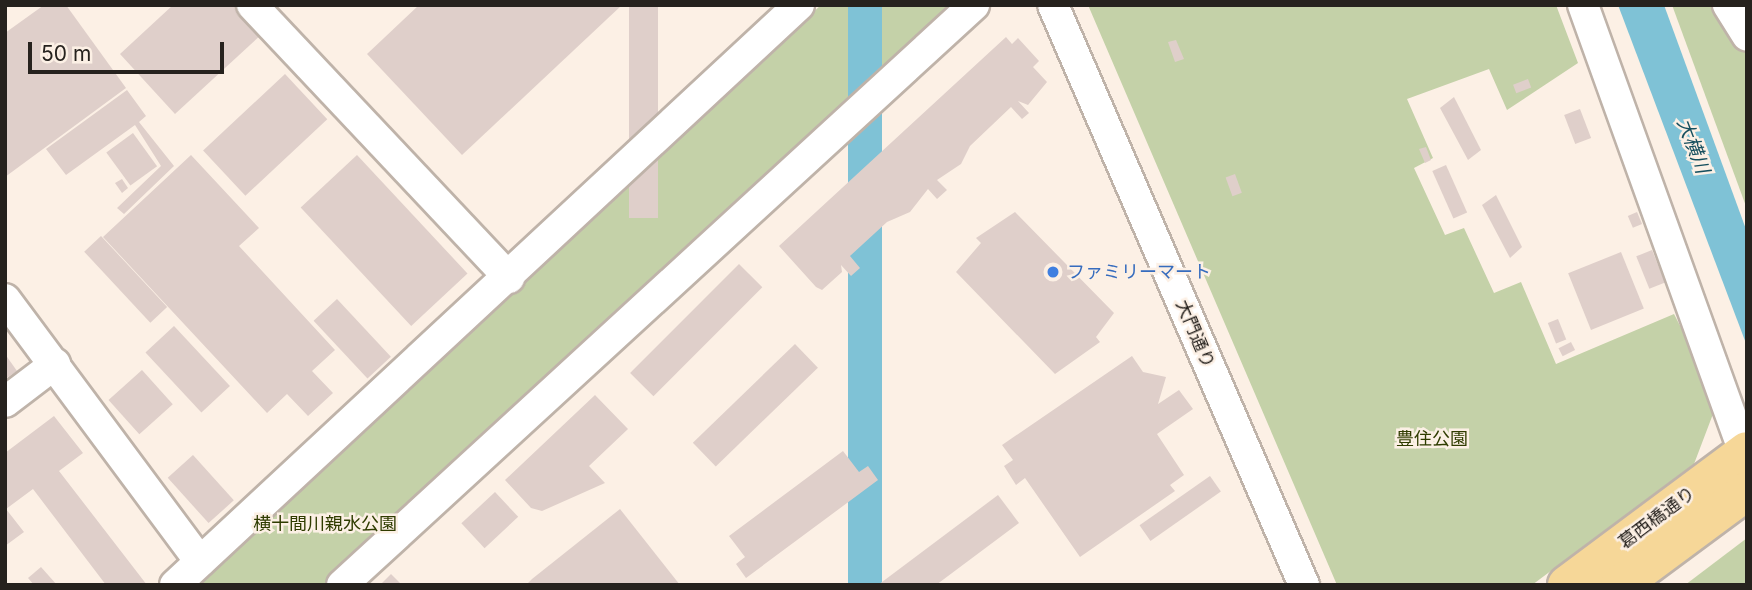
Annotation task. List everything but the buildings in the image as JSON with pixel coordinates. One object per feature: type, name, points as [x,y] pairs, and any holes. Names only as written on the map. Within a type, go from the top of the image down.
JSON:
[{"type":"main road","name":"葛西橋通り","points":[[1567,585],[1745,452]]},
{"type":"main road","name":"葛西橋通り","points":[[1620,585],[1747,491]]},
{"type":"street","points":[[251,5],[509,278]]},
{"type":"street","points":[[342,585],[974,5]]},
{"type":"street","name":"大門通り","points":[[1053,5],[1304,585]]},
{"type":"street","points":[[1583,5],[1745,452]]},
{"type":"street","points":[[1728,5],[1747,36]]},
{"type":"street","points":[[175,585],[509,278],[793,7]]},
{"type":"street","points":[[5,299],[200,562]]},
{"type":"street","points":[[5,401],[55,364]]},
{"type":"green space","name":"横十間川親水公園","points":[[821,5],[959,5],[327,585],[190,585]]},
{"type":"green space","name":"豊住公園","points":[[1088,5],[1556,5],[1578,63],[1507,110],[1489,69],[1407,99],[1433,158],[1414,168],[1445,235],[1464,228],[1494,293],[1521,282],[1556,364],[1674,314],[1716,396],[1708,399],[1713,414],[1694,464],[1532,585],[1337,585]]},
{"type":"green space","points":[[1672,5],[1747,5],[1747,209]]},
{"type":"green space","points":[[1747,538],[1747,585],[1685,585]]},
{"type":"water","points":[[848,5],[882,5],[882,585],[848,585]]},
{"type":"water","name":"大横川","points":[[1618,5],[1664,5],[1747,232],[1747,346]]},
{"type":"place","name":"ファミリーマート","points":[[1053,272]]}]
